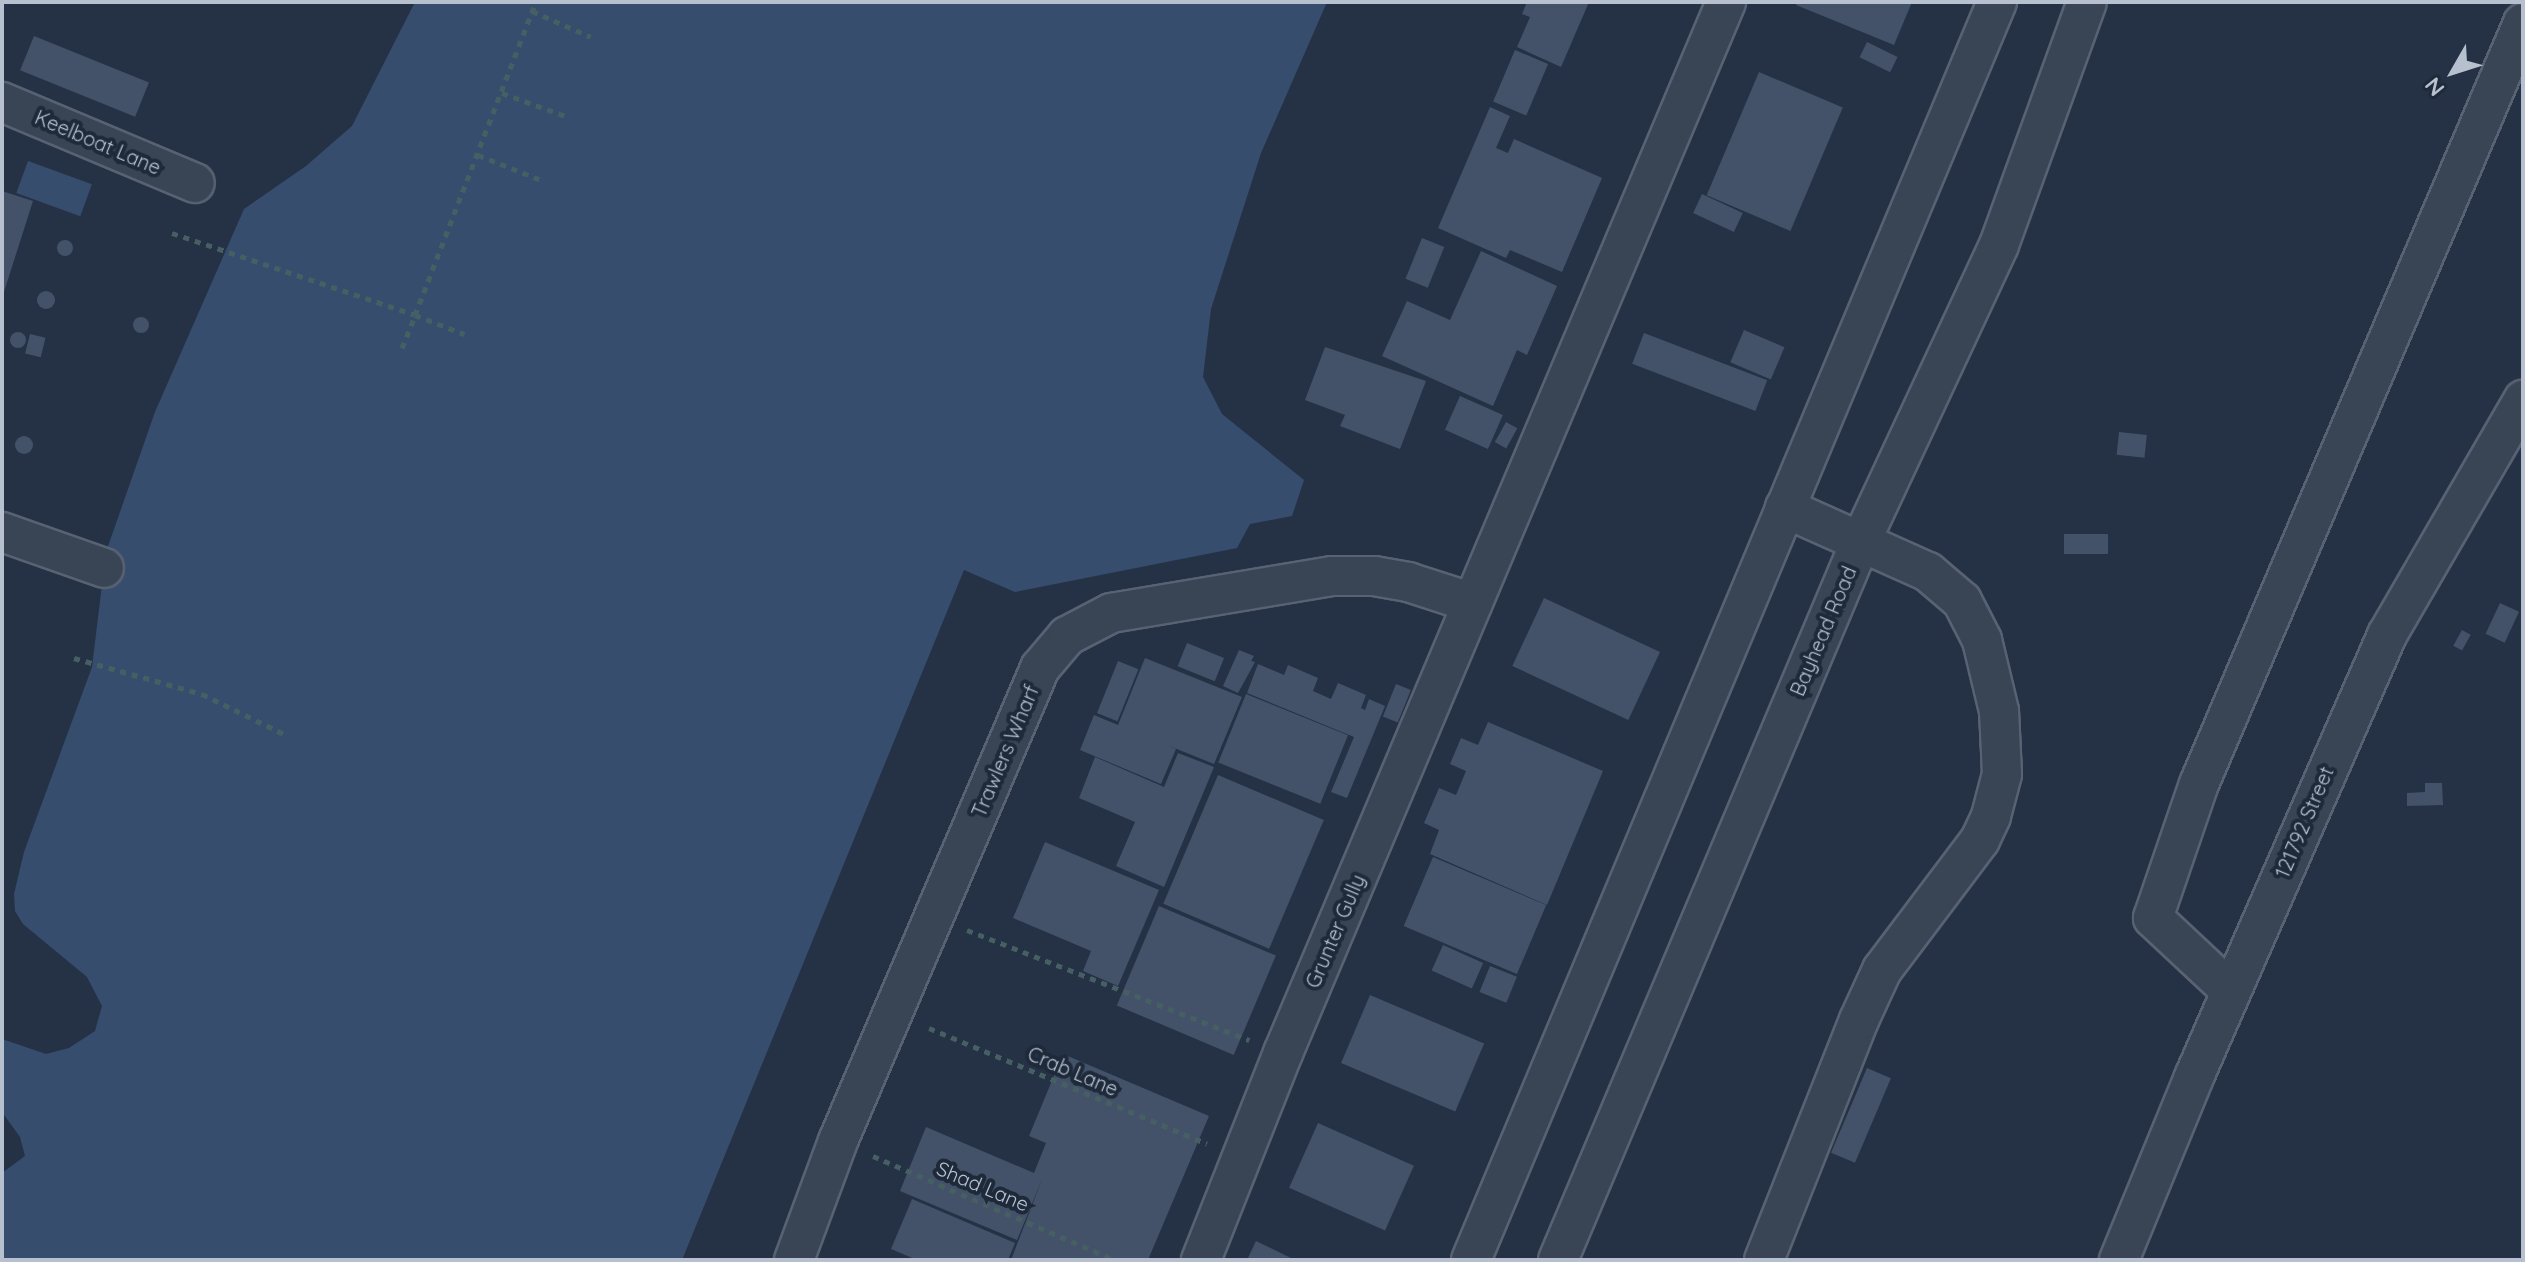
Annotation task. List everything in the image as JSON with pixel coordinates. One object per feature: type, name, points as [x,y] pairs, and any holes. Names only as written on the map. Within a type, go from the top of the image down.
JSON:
[{"type":"street","name":"Grunter Gully","points":[[1201,1260],[1283,1053],[1726,2]]},
{"type":"street","points":[[1471,1260],[1997,2]]},
{"type":"street","name":"Bayhead Road","points":[[1558,1260],[1861,541],[1999,245],[2087,2]]},
{"type":"street","points":[[2231,991],[2153,918],[2199,784],[2523,23]]},
{"type":"street","name":"Keelboat Lane","points":[[2,102],[195,183]]},
{"type":"street","name":"121792 Street","points":[[2119,1260],[2231,991],[2387,635],[2523,400]]},
{"type":"street","points":[[1764,1260],[1859,1020],[1882,970],[1980,840],[1991,816],[2002,774],[1999,711],[1982,640],[1962,601],[1928,572],[1785,508]]},
{"type":"street","points":[[2,532],[104,568]]},
{"type":"street","name":"Trawlers Wharf","points":[[794,1260],[838,1141],[1040,668],[1067,636],[1111,613],[1332,576],[1374,576],[1408,582],[1473,603]]},
{"type":"path","points":[[402,348],[536,2]]},
{"type":"path","points":[[532,11],[591,37]]},
{"type":"path","points":[[502,93],[568,117]]},
{"type":"path","points":[[478,155],[541,180]]},
{"type":"path","points":[[172,233],[464,334]]},
{"type":"path","points":[[74,658],[202,694],[286,735]]},
{"type":"path","points":[[935,917],[1283,1053]]},
{"type":"path","name":"Crab Lane","points":[[893,1013],[1242,1158]]},
{"type":"path","name":"Shad Lane","points":[[838,1141],[1115,1260]]},
{"type":"water","points":[[415,2],[1327,2],[1261,153],[1211,309],[1203,377],[1222,414],[1304,480],[1292,516],[1250,524],[1237,548],[1015,592],[964,570],[682,1260],[2,1260],[2,1173],[25,1156],[20,1137],[2,1112],[2,1039],[46,1054],[69,1048],[95,1031],[102,1006],[87,977],[23,924],[15,911],[14,894],[24,852],[92,667],[106,552],[155,412],[244,209],[306,166],[352,126]]},
{"type":"water","points":[[28,161],[92,184],[80,216],[16,193]]},
{"type":"building","points":[[1527,2],[1589,2],[1561,67],[1517,47],[1530,17],[1522,14]]},
{"type":"building","points":[[1797,2],[1912,2],[1894,45],[1796,5]]},
{"type":"building","points":[[34,36],[149,82],[135,117],[20,70]]},
{"type":"building","points":[[1867,42],[1898,57],[1890,72],[1860,57]]},
{"type":"building","points":[[1515,50],[1548,64],[1526,116],[1493,102]]},
{"type":"building","points":[[1759,72],[1843,108],[1790,231],[1707,195]]},
{"type":"building","points":[[1490,107],[1510,116],[1496,148],[1508,153],[1514,139],[1602,178],[1562,272],[1510,250],[1506,258],[1438,228]]},
{"type":"building","points":[[2,191],[33,201],[3,295],[2,295]]},
{"type":"building","points":[[1702,194],[1743,213],[1734,232],[1693,213]]},
{"type":"building","points":[[1422,238],[1444,247],[1428,288],[1406,279]]},
{"type":"building","points":[[65,240],[71,242],[71,254],[65,256],[59,254],[57,248],[59,242]]},
{"type":"building","points":[[1481,251],[1557,286],[1527,355],[1517,350],[1493,406],[1382,356],[1407,301],[1450,320]]},
{"type":"building","points":[[46,291],[55,300],[46,309],[37,300]]},
{"type":"building","points":[[138,317],[144,317],[149,325],[147,331],[138,333],[133,328],[133,322]]},
{"type":"building","points":[[1744,330],[1785,347],[1771,379],[1730,362]]},
{"type":"building","points":[[15,332],[21,332],[26,340],[24,346],[15,348],[10,343],[10,337]]},
{"type":"building","points":[[1644,333],[1767,380],[1755,411],[1632,364]]},
{"type":"building","points":[[30,334],[46,338],[41,357],[25,353]]},
{"type":"building","points":[[1325,347],[1426,381],[1400,449],[1340,426],[1345,415],[1305,400]]},
{"type":"building","points":[[1460,396],[1503,415],[1488,449],[1445,430]]},
{"type":"building","points":[[1506,422],[1517,428],[1506,448],[1495,442]]},
{"type":"building","points":[[2119,432],[2147,435],[2144,458],[2117,455]]},
{"type":"building","points":[[24,436],[33,445],[24,454],[15,445]]},
{"type":"building","points":[[2064,534],[2108,534],[2108,554],[2064,554]]},
{"type":"building","points":[[1544,598],[1660,652],[1628,720],[1512,666]]},
{"type":"building","points":[[2500,603],[2519,612],[2505,643],[2486,634]]},
{"type":"building","points":[[2462,630],[2471,635],[2462,651],[2453,646]]},
{"type":"building","points":[[1187,643],[1224,658],[1215,681],[1178,666]]},
{"type":"building","points":[[1239,650],[1254,656],[1251,661],[1255,662],[1238,693],[1223,686]]},
{"type":"building","points":[[1145,658],[1242,697],[1214,764],[1167,745],[1176,749],[1161,784],[1080,750],[1094,715],[1118,725]]},
{"type":"building","points":[[1118,661],[1138,669],[1117,721],[1097,713]]},
{"type":"building","points":[[1258,664],[1284,675],[1288,665],[1318,678],[1313,691],[1331,699],[1338,683],[1366,695],[1361,708],[1365,710],[1369,699],[1385,706],[1347,798],[1331,792],[1354,737],[1247,693]]},
{"type":"building","points":[[1396,684],[1411,690],[1398,722],[1383,716]]},
{"type":"building","points":[[1246,694],[1348,735],[1320,804],[1218,763]]},
{"type":"building","points":[[1488,722],[1603,771],[1547,905],[1430,854],[1439,830],[1424,823],[1439,788],[1456,795],[1466,771],[1450,764],[1461,738],[1478,745]]},
{"type":"building","points":[[1178,753],[1214,767],[1164,887],[1116,866],[1135,822],[1079,798],[1095,757],[1164,787]]},
{"type":"building","points":[[1218,775],[1324,820],[1269,949],[1163,904]]},
{"type":"building","points":[[2425,783],[2442,783],[2443,805],[2407,806],[2407,793],[2425,792]]},
{"type":"building","points":[[1045,842],[1159,890],[1118,986],[1083,971],[1091,951],[1013,918]]},
{"type":"building","points":[[1433,857],[1546,905],[1517,974],[1404,926]]},
{"type":"building","points":[[1159,906],[1276,956],[1234,1055],[1117,1005]]},
{"type":"building","points":[[1443,945],[1483,963],[1472,988],[1432,971]]},
{"type":"building","points":[[1490,966],[1517,977],[1506,1003],[1480,992]]},
{"type":"building","points":[[1370,995],[1484,1043],[1455,1112],[1341,1063]]},
{"type":"building","points":[[1063,1054],[1209,1116],[1148,1260],[1011,1260],[1043,1177],[1017,1240],[900,1191],[926,1127],[1034,1173],[1046,1143],[1029,1136]]},
{"type":"building","points":[[1867,1068],[1891,1078],[1855,1163],[1831,1153]]},
{"type":"building","points":[[1318,1123],[1414,1166],[1385,1231],[1289,1188]]},
{"type":"building","points":[[912,1199],[1015,1243],[1008,1260],[917,1260],[891,1249]]},
{"type":"building","points":[[1256,1241],[1295,1260],[1247,1260]]}]
